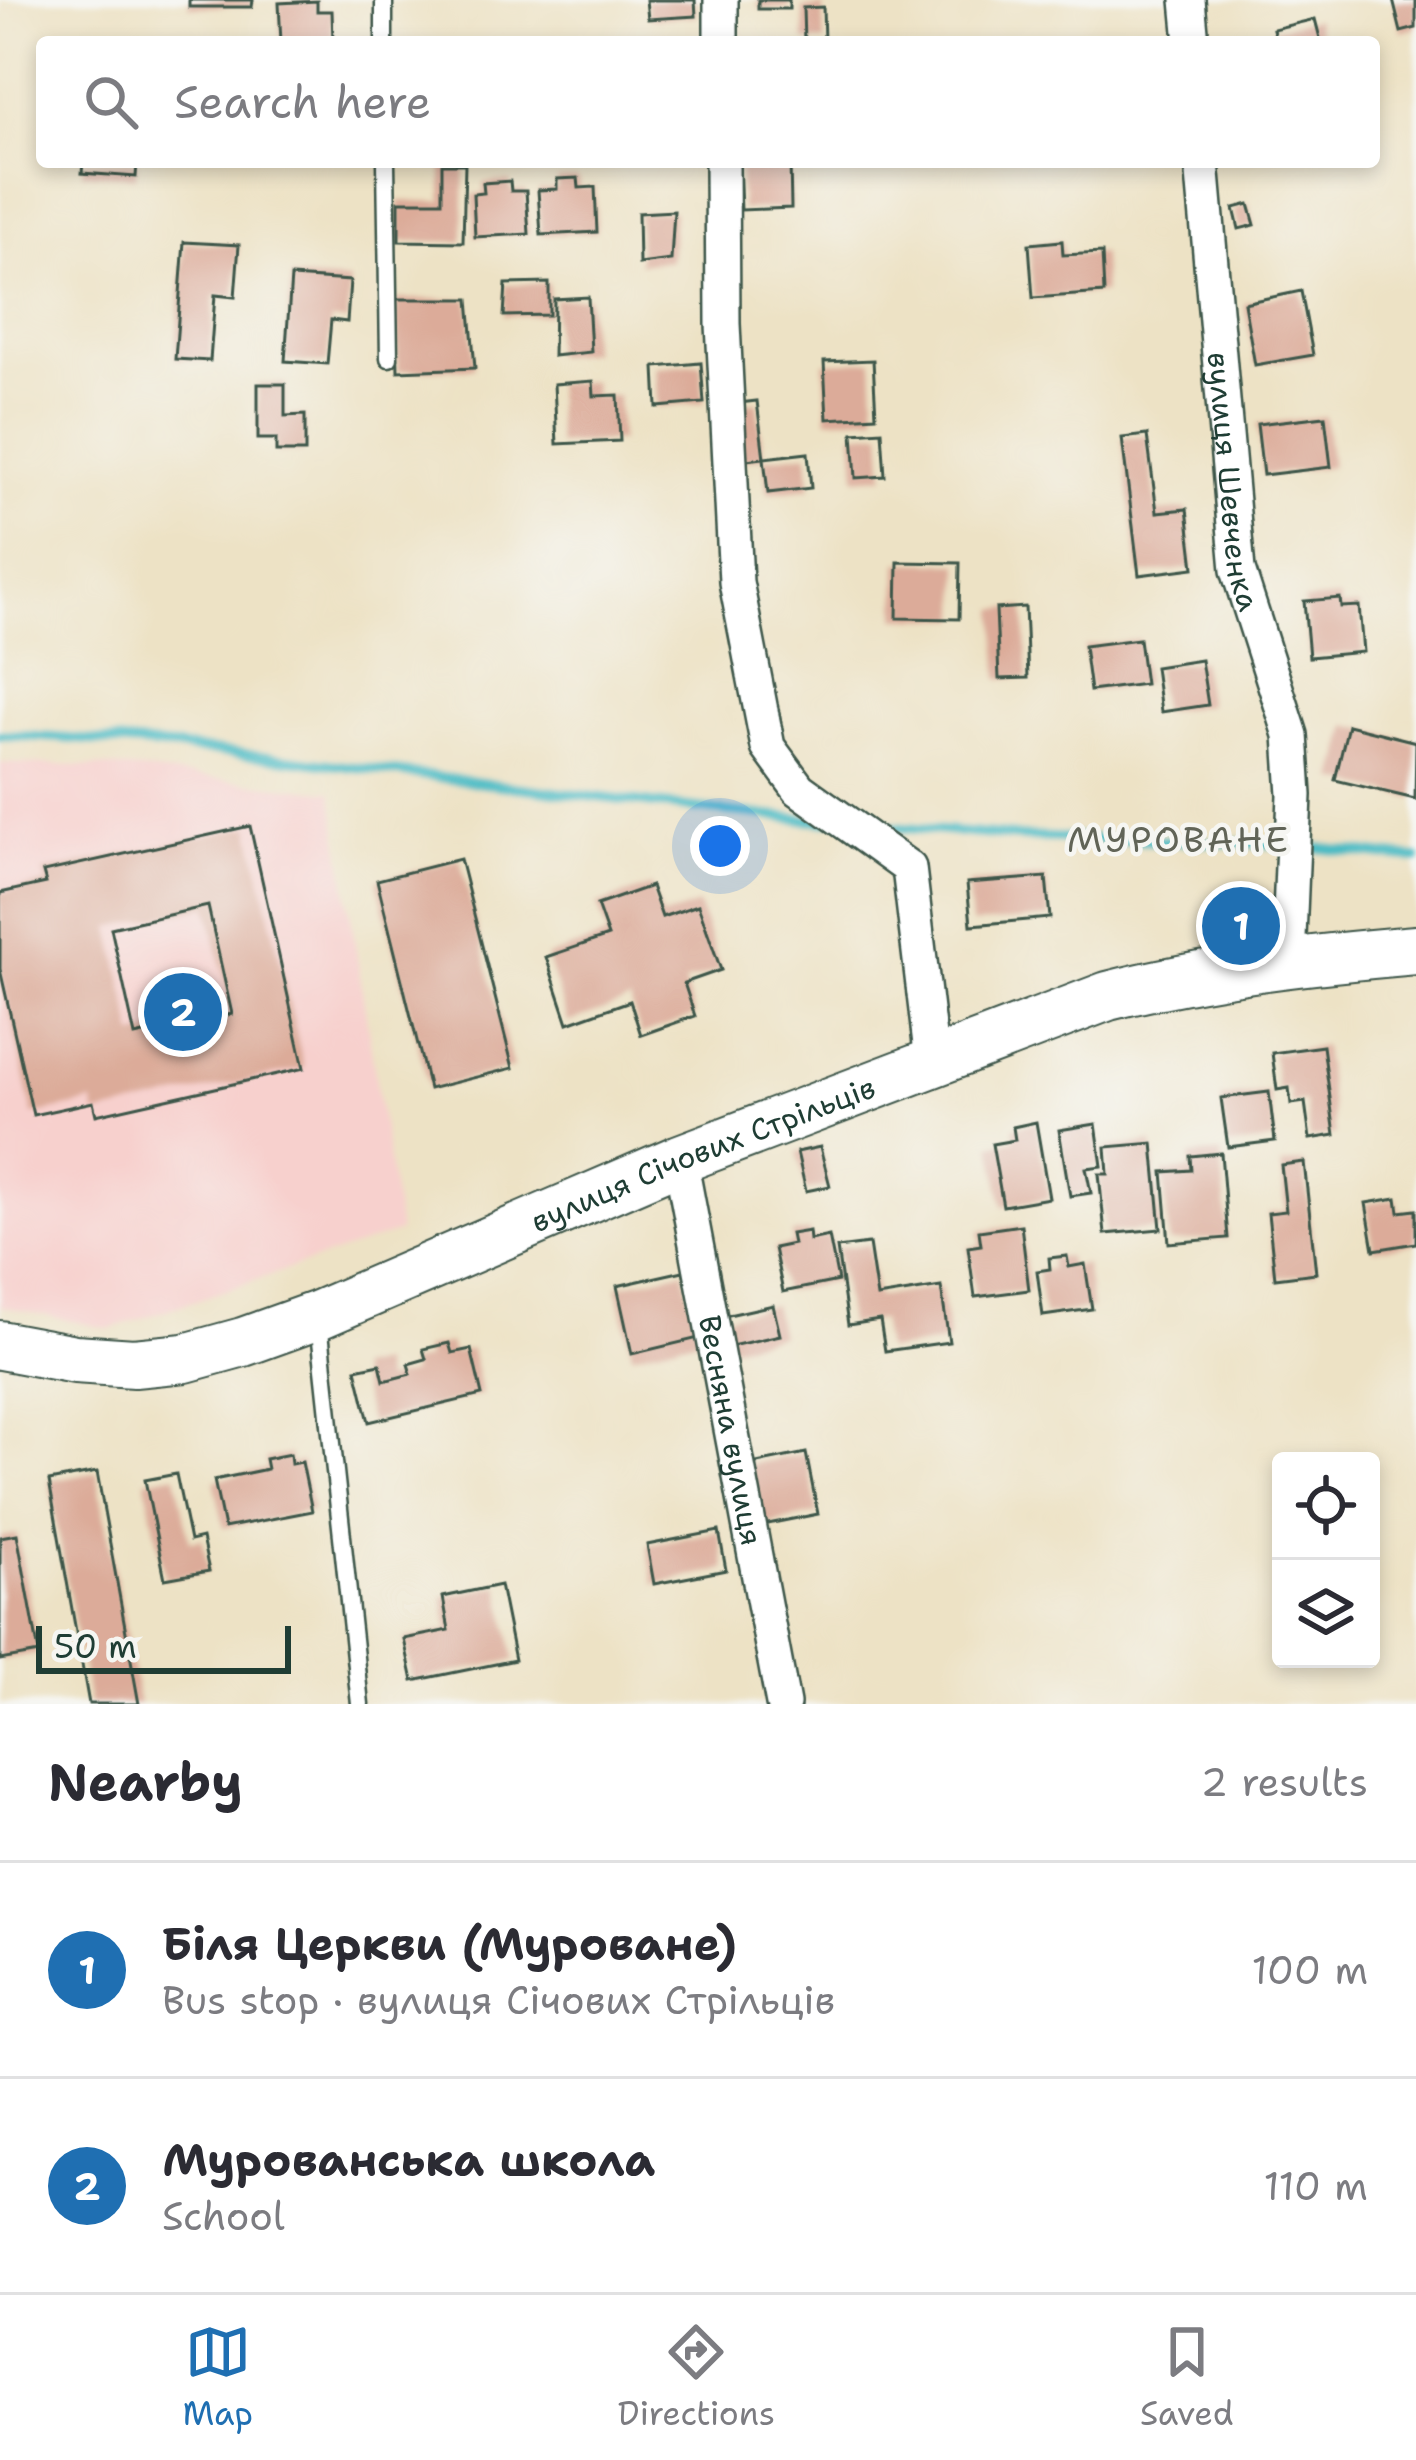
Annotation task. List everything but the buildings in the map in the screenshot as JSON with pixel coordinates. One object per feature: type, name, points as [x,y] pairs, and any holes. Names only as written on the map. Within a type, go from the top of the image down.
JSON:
[{"type":"street","points":[[721,0],[721,36]]},
{"type":"street","points":[[1188,0],[1191,36]]},
{"type":"street","points":[[722,168],[723,324],[736,582],[768,747],[800,789],[909,868],[932,1061]]},
{"type":"street","name":"вулиця Шевченка","points":[[1203,168],[1238,570],[1291,735],[1295,795],[1288,962]]},
{"type":"street","name":"вулиця Січових Стрільців","points":[[0,1345],[75,1359],[185,1358],[318,1315],[680,1159],[1108,996],[1177,979],[1288,962],[1416,950]]},
{"type":"street","name":"Весняна вулиця","points":[[680,1159],[783,1704]]},
{"type":"lane","points":[[384,0],[384,36]]},
{"type":"lane","points":[[386,168],[388,358]]},
{"type":"lane","points":[[318,1315],[360,1704]]},
{"type":"shaded area","points":[[0,763],[111,767],[332,792],[399,1232],[110,1329],[0,1306]]},
{"type":"waterway","points":[[0,735],[207,750],[826,821]]},
{"type":"waterway","points":[[868,825],[1018,837],[1282,844],[1416,859]]},
{"type":"place","name":"Біля Церкви (Муроване)","points":[[1241,926]]},
{"type":"place","name":"Мурованська школа","points":[[183,1012]]},
{"type":"district","name":"МУРОВАНЕ","points":[[1179,839]]}]
